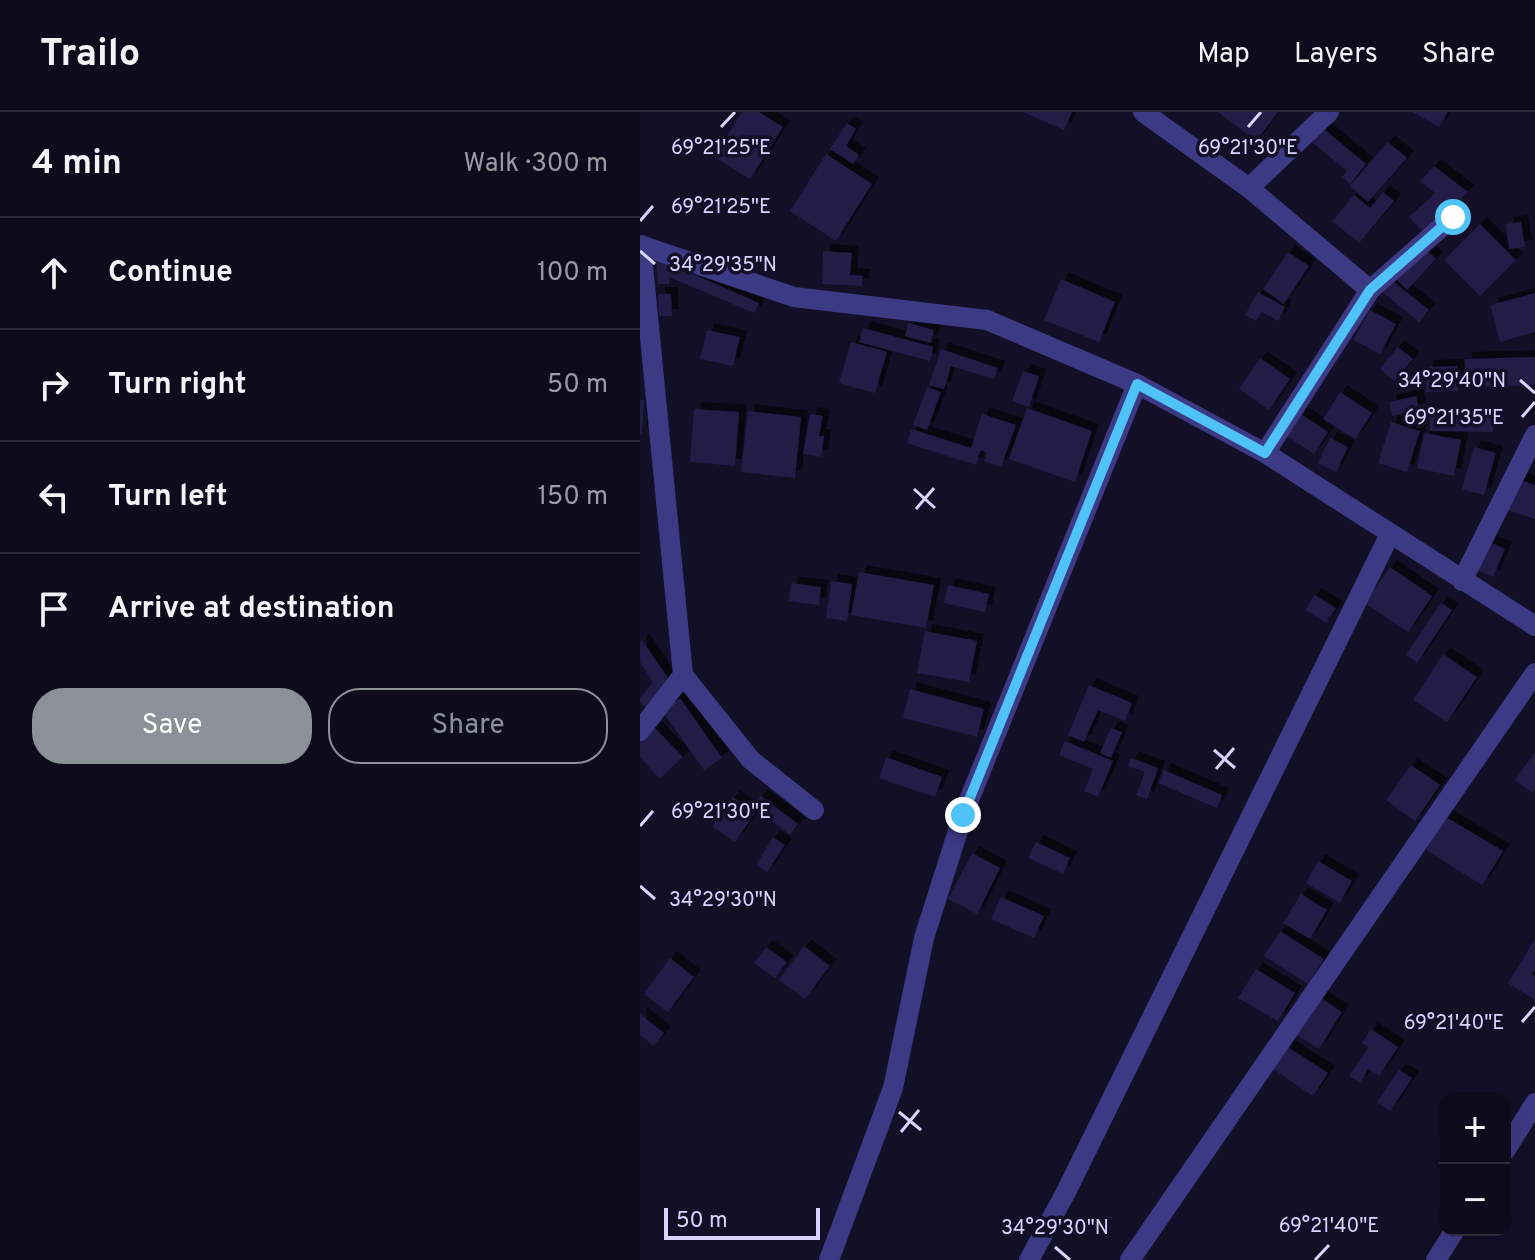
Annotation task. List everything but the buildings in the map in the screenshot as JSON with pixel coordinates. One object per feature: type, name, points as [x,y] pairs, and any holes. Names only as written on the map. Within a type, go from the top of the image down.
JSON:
[{"type":"street","points":[[1143,112],[1249,188],[1370,290]]},
{"type":"street","points":[[1249,188],[1329,112]]},
{"type":"street","points":[[1265,453],[1370,290],[1453,217]]},
{"type":"street","points":[[814,810],[751,760],[683,675],[640,245],[794,297],[987,320],[1137,384],[1265,453],[1535,626]]},
{"type":"street","points":[[829,1260],[893,1088],[924,938],[963,815],[1137,384]]},
{"type":"street","points":[[1462,581],[1535,435]]},
{"type":"street","points":[[1029,1260],[1066,1192],[1390,534]]},
{"type":"street","points":[[1130,1260],[1535,673]]},
{"type":"street","points":[[640,731],[683,675]]},
{"type":"street","points":[[1511,1141],[1535,1103]]},
{"type":"street","points":[[1436,1260],[1451,1236]]},
{"type":"route","points":[[963,815],[1137,384],[1265,453],[1370,290],[1453,217]]}]
